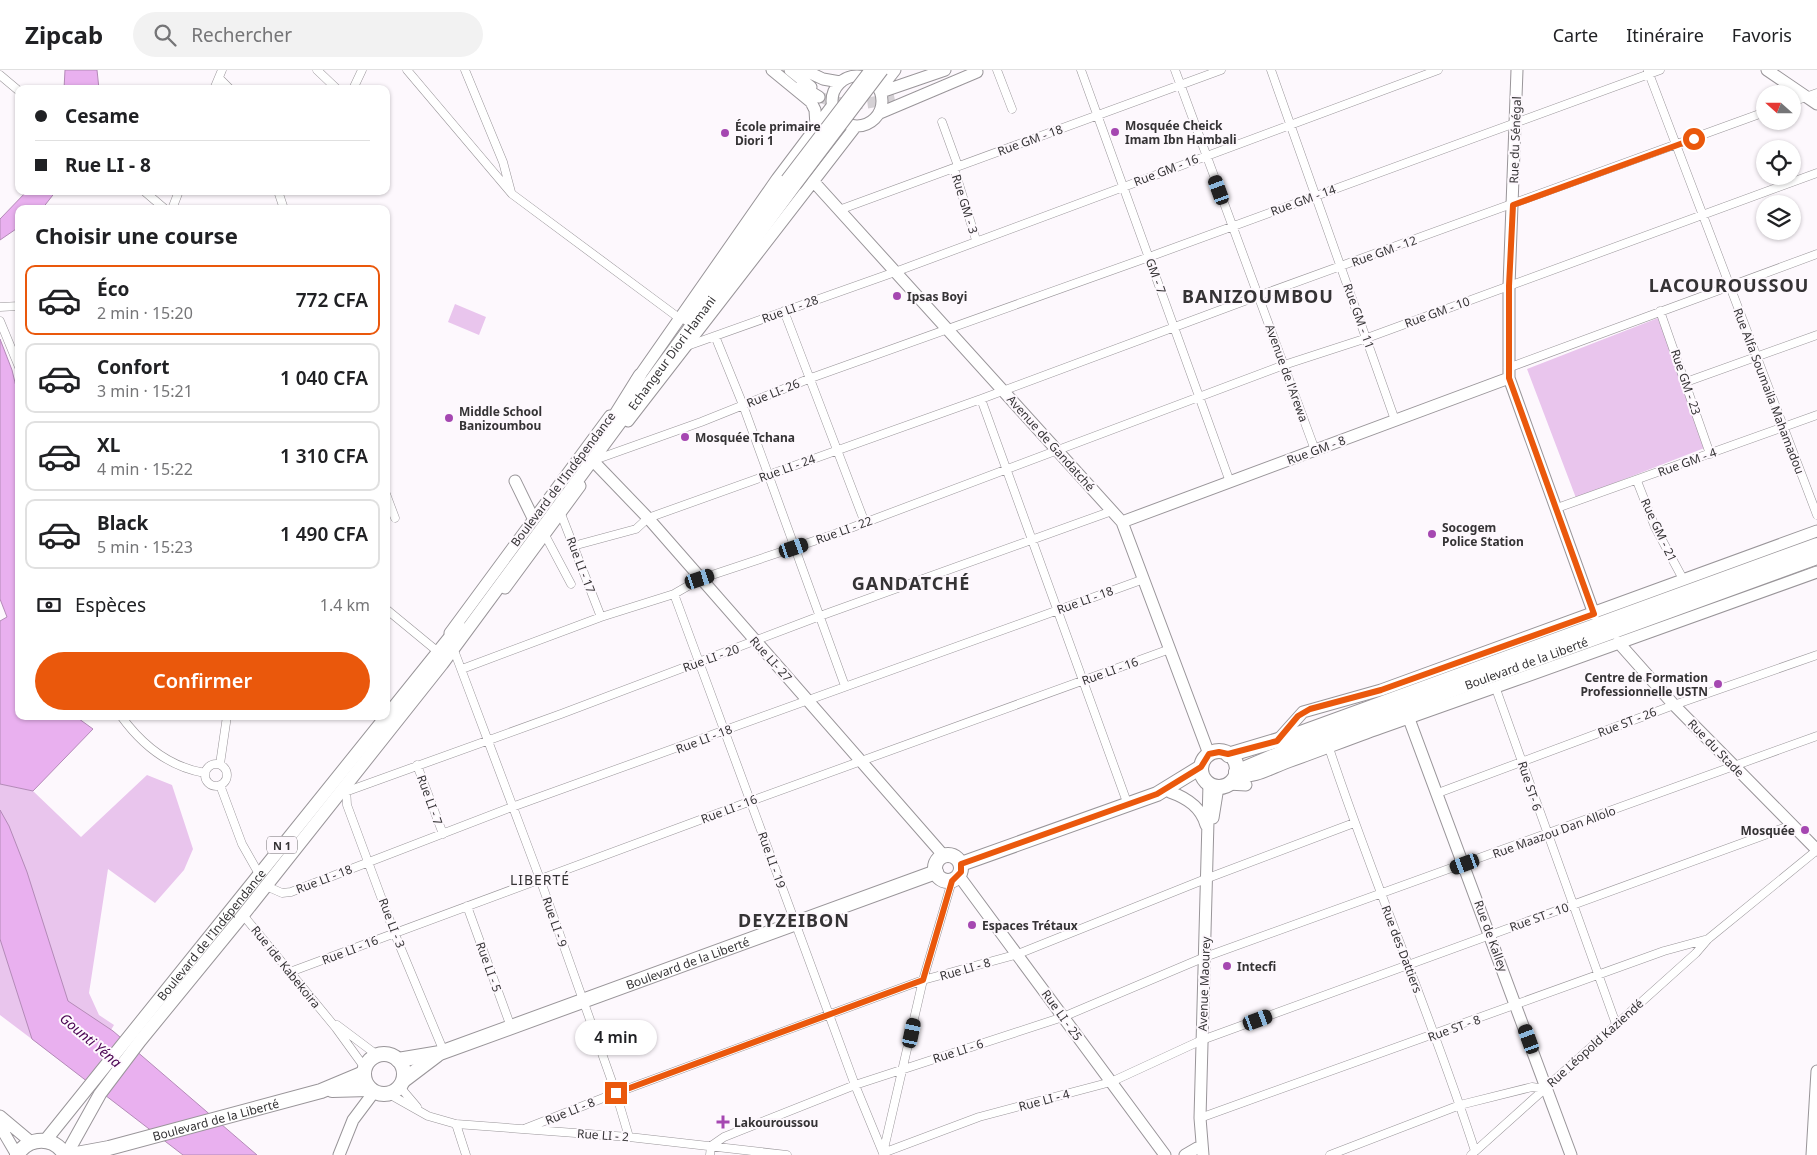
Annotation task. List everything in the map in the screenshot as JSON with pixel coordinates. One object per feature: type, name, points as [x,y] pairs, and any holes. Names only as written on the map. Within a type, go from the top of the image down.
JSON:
[{"type":"highway","name":"Boulevard de la Liberté","points":[[1209,754],[1219,752],[1228,754],[1277,741],[1817,545]]},
{"type":"highway","name":"Boulevard de la Liberté","points":[[957,873],[1128,805],[1164,793],[1222,781],[1298,746],[1817,558]]},
{"type":"highway","points":[[1209,754],[1201,767],[1222,781],[1235,762],[1228,754]]},
{"type":"highway","name":"Boulevard de la Liberté","points":[[1164,793],[1201,767]]},
{"type":"highway","points":[[952,855],[957,873],[944,881],[936,872],[935,864],[944,856],[952,855]]},
{"type":"highway","name":"Boulevard de la Liberté","points":[[398,1060],[442,1052],[936,872]]},
{"type":"highway","name":"Boulevard de la Liberté","points":[[398,1087],[442,1052]]},
{"type":"highway","points":[[388,1054],[398,1060],[403,1066],[398,1087],[371,1090],[364,1071],[372,1058],[377,1055],[388,1054]]},
{"type":"highway","name":"Boulevard de la Liberté","points":[[71,1155],[109,1148],[321,1091],[364,1071]]},
{"type":"highway","name":"Boulevard de la Liberté","points":[[321,1091],[371,1090]]},
{"type":"highway","points":[[17,1155],[38,1141],[57,1146],[65,1155]]},
{"type":"highway","name":"Boulevard de la Liberté","points":[[96,1155],[109,1148]]},
{"type":"main road","points":[[772,70],[817,97]]},
{"type":"main road","points":[[782,70],[817,97]]},
{"type":"main road","points":[[790,70],[809,86],[820,105],[832,106]]},
{"type":"main road","points":[[804,70],[823,79],[840,82]]},
{"type":"main road","name":"Echangeur Diori Hamani","points":[[610,430],[668,358],[870,70]]},
{"type":"main road","name":"Echangeur Diori Hamani","points":[[460,633],[791,182],[882,70]]},
{"type":"main road","points":[[881,91],[895,70]]},
{"type":"main road","points":[[881,91],[915,75],[945,70]]},
{"type":"main road","points":[[952,70],[898,94],[980,71]]},
{"type":"main road","name":"Rue du Sénégal","points":[[1517,70],[1509,286],[1508,373],[1594,614]]},
{"type":"main road","points":[[1767,70],[1817,104]]},
{"type":"main road","points":[[880,112],[882,105],[881,91],[872,80],[856,72],[840,82],[832,97],[832,106],[840,120],[856,126],[870,123],[880,112],[980,71]]},
{"type":"main road","points":[[816,126],[815,110],[817,97]]},
{"type":"main road","name":"Boulevard de l'Indépendance","points":[[38,1141],[135,1037],[243,915],[345,789],[438,658],[533,518],[640,375],[678,318],[832,106]]},
{"type":"main road","name":"Boulevard de l'Indépendance","points":[[438,658],[455,653],[685,346],[856,126]]},
{"type":"main road","name":"Avenue de Gandatché","points":[[812,181],[1122,522],[1209,754]]},
{"type":"main road","points":[[668,358],[709,316]]},
{"type":"main road","name":"Rue GM - 8","points":[[1122,522],[1395,420],[1508,373]]},
{"type":"main road","points":[[610,430],[640,375]]},
{"type":"main road","name":"Rue LI- 27","points":[[598,461],[944,856]]},
{"type":"main road","points":[[516,481],[533,518]]},
{"type":"main road","name":"Boulevard de la Liberté","points":[[1277,741],[1298,716],[1310,709],[1381,690],[1594,614],[1683,579],[1817,531]]},
{"type":"main road","name":"Boulevard de la Liberté","points":[[1222,781],[1249,785],[1264,782],[1275,774],[1283,764],[1817,572]]},
{"type":"main road","name":"Boulevard de l'Indépendance","points":[[390,716],[460,633]]},
{"type":"main road","name":"Rue du Stade","points":[[1618,642],[1674,704],[1817,850]]},
{"type":"main road","name":"Rue de Kalley","points":[[1409,719],[1465,864],[1571,1155]]},
{"type":"main road","name":"Boulevard de l'Indépendance","points":[[65,1155],[135,1037],[259,874],[387,720]]},
{"type":"main road","name":"Avenue Maourey","points":[[1199,1153],[1208,834],[1222,781]]},
{"type":"main road","points":[[1164,793],[1188,800],[1200,812],[1208,834]]},
{"type":"main road","name":"Rue LI - 25","points":[[957,873],[983,911],[1018,954],[1165,1155]]},
{"type":"main road","points":[[1812,1155],[1817,1071]]},
{"type":"main road","points":[[339,1155],[352,1120],[371,1090]]},
{"type":"main road","points":[[0,1116],[38,1141]]},
{"type":"main road","points":[[0,1126],[17,1155]]},
{"type":"main road","points":[[1185,1155],[1199,1153]]},
{"type":"street","points":[[215,85],[222,70]]},
{"type":"street","points":[[317,70],[332,85]]},
{"type":"street","points":[[355,85],[362,70]]},
{"type":"street","points":[[407,70],[512,194],[678,318]]},
{"type":"street","points":[[465,70],[503,162],[512,194]]},
{"type":"street","points":[[996,70],[1012,109]]},
{"type":"street","name":"GM - 7","points":[[1081,70],[1096,116],[1124,186],[1230,482]]},
{"type":"street","name":"Avenue de l'Arewa","points":[[1175,70],[1315,450]]},
{"type":"street","name":"Rue GM - 18","points":[[839,210],[1221,70]]},
{"type":"street","name":"Rue GM - 11","points":[[1271,70],[1395,420]]},
{"type":"street","name":"Rue GM - 16","points":[[895,272],[976,240],[1206,155],[1291,126],[1438,70]]},
{"type":"street","name":"Rue GM - 14","points":[[947,330],[1315,195],[1516,124],[1649,72],[1660,70]]},
{"type":"street","name":"Rue Alfa Soumaila Mahamadou","points":[[1649,72],[1782,428],[1817,515]]},
{"type":"street","points":[[0,75],[15,88]]},
{"type":"street","points":[[218,78],[226,85]]},
{"type":"street","points":[[1801,99],[1817,92]]},
{"type":"street","name":"Rue GM - 12","points":[[1003,390],[1258,296],[1677,146],[1756,115]]},
{"type":"street","name":"Rue GM - 3","points":[[942,122],[976,240]]},
{"type":"street","name":"Rue GM - 10","points":[[1057,451],[1284,365],[1367,338],[1817,173]]},
{"type":"street","points":[[149,195],[160,205]]},
{"type":"street","name":"Rue GM - 8","points":[[1508,373],[1660,311],[1817,254]]},
{"type":"street","name":"Rue LI - 28","points":[[685,346],[895,272]]},
{"type":"street","points":[[0,307],[15,306]]},
{"type":"street","points":[[784,311],[865,523]]},
{"type":"street","name":"Rue GM - 23","points":[[1660,311],[1710,454]]},
{"type":"street","points":[[0,321],[15,357]]},
{"type":"street","name":"Rue LI- 26","points":[[598,461],[811,378],[947,330]]},
{"type":"street","points":[[1686,382],[1817,335]]},
{"type":"street","points":[[715,336],[743,405],[767,476],[845,686]]},
{"type":"street","name":"Rue LI - 24","points":[[573,546],[636,529],[648,518],[981,400],[1003,390]]},
{"type":"street","points":[[981,400],[1128,805]]},
{"type":"street","name":"Rue GM - 4","points":[[1557,508],[1637,481],[1817,415]]},
{"type":"street","name":"Rue LI - 22","points":[[462,669],[601,617],[674,594],[700,579],[865,523],[1057,451]]},
{"type":"street","name":"Rue GM - 21","points":[[1637,481],[1655,527],[1683,579]]},
{"type":"street","points":[[390,505],[395,518]]},
{"type":"street","name":"Rue LI - 20","points":[[345,789],[561,714],[700,661],[756,642],[820,616],[1112,511]]},
{"type":"street","name":"Rue LI - 17","points":[[561,514],[601,617]]},
{"type":"street","points":[[545,535],[571,584]]},
{"type":"street","name":"Rue LI - 18","points":[[266,886],[286,893],[512,807],[1144,579]]},
{"type":"street","name":"Rue LI - 19","points":[[674,594],[882,1154]]},
{"type":"street","points":[[390,613],[438,658]]},
{"type":"street","name":"Rue LI - 16","points":[[290,972],[750,801],[1170,649]]},
{"type":"street","name":"Rue LI - 9","points":[[455,653],[540,879],[616,1093],[628,1137]]},
{"type":"street","name":"Rue ST - 26","points":[[1438,793],[1674,704],[1817,655]]},
{"type":"street","name":"Rue ST- 6","points":[[1496,689],[1546,834],[1616,1024]]},
{"type":"street","points":[[124,720],[133,733],[161,756],[193,770],[205,772]]},
{"type":"street","points":[[205,772],[208,782],[214,785],[220,785],[226,780],[227,773],[220,764],[226,720]]},
{"type":"street","name":"Rue Maazou Dan Allolo","points":[[1206,957],[1817,736]]},
{"type":"street","name":"Rue des Dattiers","points":[[1328,748],[1354,823],[1435,1035],[1460,1105],[1473,1153]]},
{"type":"street","points":[[205,772],[211,765],[220,764]]},
{"type":"street","name":"Rue LI - 7","points":[[417,765],[443,834]]},
{"type":"street","points":[[220,785],[242,844],[259,874]]},
{"type":"street","name":"Rue LI - 3","points":[[345,789],[347,805],[394,932],[442,1052]]},
{"type":"street","points":[[1208,878],[1354,823]]},
{"type":"street","name":"Rue ST - 10","points":[[1202,1040],[1792,825]]},
{"type":"street","name":"Rue Léopold Kaziendé","points":[[1330,1155],[1460,1105],[1532,1087],[1546,1089],[1689,959],[1708,939],[1817,850]]},
{"type":"street","points":[[882,1154],[904,1068],[923,980],[957,873]]},
{"type":"street","name":"Rue LI - 8","points":[[524,1129],[616,1093],[923,980],[1018,954],[1208,878]]},
{"type":"street","name":"Rue LI - 5","points":[[467,906],[511,1027]]},
{"type":"street","name":"Rue ide Kabekoira","points":[[243,915],[329,1019]]},
{"type":"street","name":"Rue ST - 8","points":[[1200,1118],[1435,1035],[1664,950],[1708,939]]},
{"type":"street","name":"Rue LI - 6","points":[[711,1146],[724,1137],[757,1123],[855,1085],[1063,1017],[1206,957]]},
{"type":"street","points":[[329,1019],[377,1055]]},
{"type":"street","points":[[329,1019],[364,1071]]},
{"type":"street","name":"Rue LI - 4","points":[[882,1154],[979,1117],[1111,1082],[1202,1040]]},
{"type":"street","points":[[398,1087],[420,1111]]},
{"type":"street","points":[[398,1087],[420,1111]]},
{"type":"street","points":[[1473,1153],[1546,1089]]},
{"type":"street","name":"Rue LI - 2","points":[[420,1111],[456,1124],[628,1137],[787,1155]]},
{"type":"street","points":[[456,1124],[466,1155]]},
{"type":"street","points":[[710,1155],[711,1146]]},
{"type":"shaded area","points":[[455,304],[486,317],[479,335],[448,322]]},
{"type":"shaded area","points":[[1658,318],[1707,447],[1576,498],[1527,369]]},
{"type":"shaded area","points":[[147,775],[172,785],[193,849],[184,870],[155,903],[108,869],[89,993],[99,1015],[114,1025],[82,1077],[0,1015],[0,784],[33,791],[81,837]]},
{"type":"water","points":[[65,70],[97,70],[99,85],[64,85]]},
{"type":"water","points":[[23,195],[53,195],[45,205],[15,205],[15,230],[0,240],[0,219]]},
{"type":"water","points":[[0,339],[15,382],[15,720],[81,720],[93,729],[33,791],[0,784],[0,621],[7,617],[0,599]]},
{"type":"water","name":"Gounti Yéna","points":[[0,810],[9,826],[27,872],[68,1001],[113,1031],[257,1155],[183,1155],[32,1039],[0,939]]},
{"type":"tunnel","points":[[819,97],[849,104],[877,102],[898,97]]},
{"type":"place","name":"Mosquée Cheick Imam Ibn Hambali","points":[[1115,132]]},
{"type":"place","name":"École primaire Diori 1","points":[[725,133]]},
{"type":"place","name":"Ipsas Boyi","points":[[897,296]]},
{"type":"place","name":"Middle School Banizoumbou","points":[[449,418]]},
{"type":"place","name":"Mosquée Tchana","points":[[685,437]]},
{"type":"place","name":"Socogem Police Station","points":[[1432,534]]},
{"type":"place","name":"Centre de Formation Professionnelle USTN","points":[[1718,684]]},
{"type":"place","name":"Mosquée","points":[[1805,830]]},
{"type":"place","name":"Espaces Trétaux","points":[[972,925]]},
{"type":"place","name":"Intecfi","points":[[1227,966]]},
{"type":"place","name":"Lakouroussou","points":[[723,1122]]},
{"type":"district","name":"LACOUROUSSOU","points":[[1729,285]]},
{"type":"district","name":"BANIZOUMBOU","points":[[1258,296]]},
{"type":"district","name":"GANDATCHÉ","points":[[911,583]]},
{"type":"district","name":"LIBERTÉ","points":[[540,879]]},
{"type":"district","name":"DEYZEIBON","points":[[794,920]]},
{"type":"route","points":[[616,1093],[923,980],[952,881],[959,876],[962,868],[961,864],[1157,794],[1201,767],[1205,758],[1214,752],[1228,754],[1277,741],[1298,716],[1310,709],[1331,705],[1381,690],[1594,614],[1577,562],[1509,378],[1509,286],[1513,205],[1694,139]]}]
